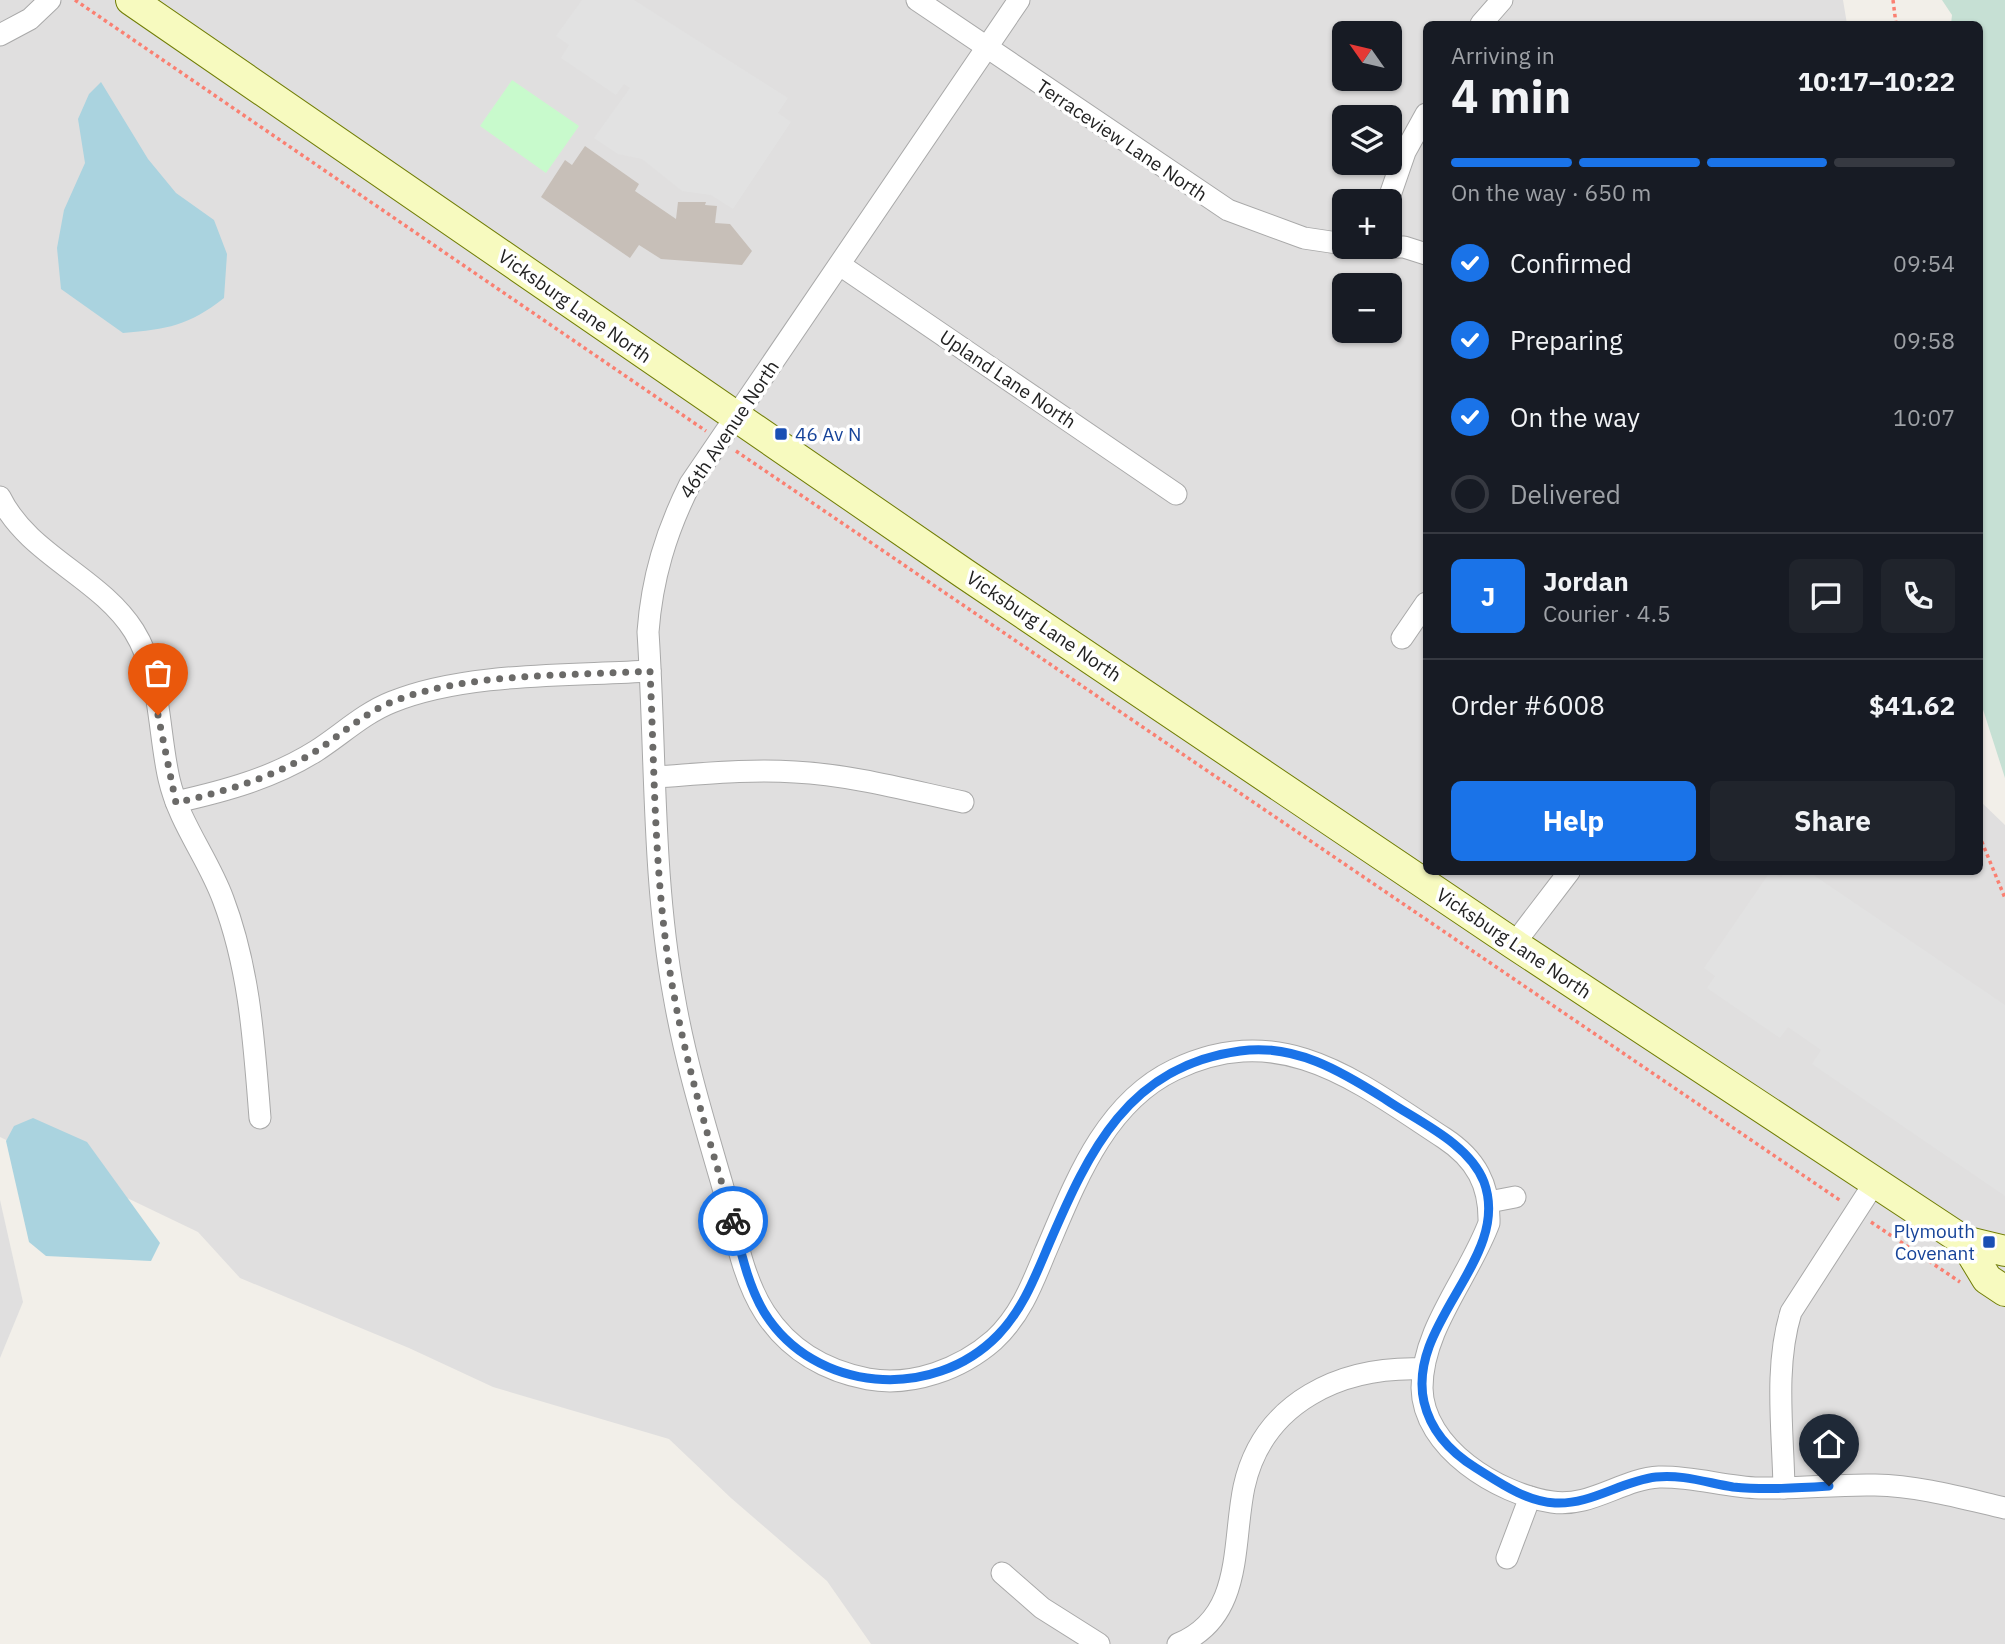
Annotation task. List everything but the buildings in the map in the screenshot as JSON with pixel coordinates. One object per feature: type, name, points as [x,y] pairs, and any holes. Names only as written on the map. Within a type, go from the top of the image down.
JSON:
[{"type":"main road","name":"Vicksburg Lane North","points":[[131,0],[728,429],[1964,1241],[2005,1251]]},
{"type":"main road","name":"Vicksburg Lane North","points":[[1964,1241],[1987,1279],[2005,1291]]},
{"type":"street","points":[[0,35],[30,19],[50,0]]},
{"type":"street","name":"Terraceview Lane North","points":[[917,0],[1227,210],[1304,239],[1332,242]]},
{"type":"street","name":"46th Avenue North","points":[[1019,0],[690,484],[672,519],[651,593],[648,632],[663,913],[673,993],[691,1073],[749,1278],[764,1312],[788,1342],[815,1361],[846,1375],[877,1380],[910,1379],[940,1372],[969,1358],[995,1339],[1016,1314],[1087,1158],[1126,1107],[1171,1071],[1206,1057],[1244,1050],[1281,1052],[1318,1061],[1353,1078],[1454,1144],[1471,1160],[1483,1178],[1489,1202]]},
{"type":"street","points":[[1484,21],[1502,0]]},
{"type":"street","points":[[1392,189],[1405,152],[1423,119]]},
{"type":"street","points":[[1402,247],[1423,253]]},
{"type":"street","name":"Upland Lane North","points":[[839,265],[1176,494]]},
{"type":"street","points":[[0,497],[37,541],[117,607],[136,633],[147,660],[176,803],[222,896],[237,937],[247,978],[260,1118]]},
{"type":"street","points":[[1402,638],[1423,607]]},
{"type":"street","points":[[176,803],[223,792],[271,775],[315,752],[389,703],[427,689],[476,682],[650,671]]},
{"type":"street","points":[[656,778],[794,772],[853,778],[963,802]]},
{"type":"street","points":[[1514,944],[1567,875]]},
{"type":"street","points":[[1784,1488],[1784,1336],[1791,1312],[1804,1287],[1875,1182]]},
{"type":"street","points":[[1515,1198],[1489,1202],[1489,1223],[1481,1244],[1432,1338],[1423,1369],[1422,1392],[1429,1419],[1444,1443],[1465,1461],[1505,1487],[1555,1503],[1581,1501],[1656,1477],[1681,1477],[1733,1487],[1874,1485],[1910,1487],[2005,1508]]},
{"type":"street","points":[[1178,1644],[1203,1629],[1220,1609],[1230,1587],[1236,1562],[1245,1484],[1257,1454],[1274,1426],[1298,1403],[1336,1381],[1357,1373],[1389,1368],[1423,1369]]},
{"type":"street","points":[[1507,1558],[1530,1497]]},
{"type":"street","points":[[1002,1573],[1042,1608],[1099,1644]]},
{"type":"path","points":[[75,0],[728,429],[1499,966],[1960,1283]]},
{"type":"path","points":[[1893,0],[1896,21]]},
{"type":"path","points":[[1983,845],[2005,898]]},
{"type":"shaded area","points":[[0,0],[1843,0],[1846,21],[1423,21],[1423,875],[1983,875],[1983,804],[2005,825],[2005,1644],[871,1644],[827,1581],[731,1498],[669,1439],[493,1387],[409,1348],[240,1278],[198,1232],[0,1137]]},
{"type":"shaded area","points":[[582,0],[634,0],[788,98],[778,113],[791,122],[733,209],[711,195],[682,191],[642,159],[618,154],[594,138],[630,88],[624,84],[616,95],[561,58],[569,45],[556,36]]},
{"type":"shaded area","points":[[1768,875],[1813,875],[2005,1005],[2005,1196],[1812,1064],[1821,1050],[1788,1027],[1780,1038],[1707,988],[1715,976],[1704,968]]},
{"type":"shaded area","points":[[0,1200],[23,1302],[0,1358]]},
{"type":"green space","points":[[1942,0],[2005,0],[2005,778],[1983,709],[1983,21],[1951,21],[1952,15]]},
{"type":"green space","points":[[512,80],[579,126],[546,173],[480,126]]},
{"type":"water","points":[[101,82],[148,159],[176,193],[214,220],[227,254],[224,298],[199,315],[177,324],[123,333],[61,289],[57,248],[64,210],[85,163],[78,119],[89,94]]},
{"type":"water","points":[[33,1118],[87,1142],[160,1243],[151,1261],[46,1256],[29,1242],[6,1141],[14,1126]]},
{"type":"way so far","points":[[158,715],[169,780],[176,803],[223,792],[271,775],[315,752],[389,703],[427,689],[476,682],[650,671],[663,913],[673,993],[691,1073],[733,1221]]},
{"type":"place","name":"46 Av N","points":[[781,434]]},
{"type":"place","name":"Plymouth Covenant","points":[[1989,1242]]},
{"type":"route","points":[[733,1221],[749,1278],[764,1312],[788,1342],[815,1361],[846,1375],[877,1380],[910,1379],[940,1372],[969,1358],[995,1339],[1016,1314],[1087,1158],[1126,1107],[1171,1071],[1206,1057],[1244,1050],[1281,1052],[1318,1061],[1353,1078],[1454,1144],[1471,1160],[1483,1178],[1489,1202],[1489,1223],[1481,1244],[1432,1338],[1423,1363],[1422,1392],[1429,1419],[1444,1443],[1465,1461],[1505,1487],[1555,1503],[1581,1501],[1630,1483],[1656,1477],[1681,1477],[1733,1487],[1829,1486]]}]
